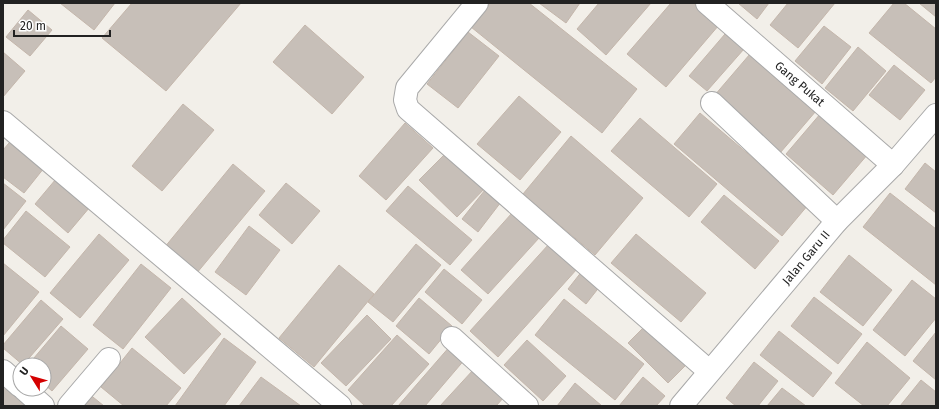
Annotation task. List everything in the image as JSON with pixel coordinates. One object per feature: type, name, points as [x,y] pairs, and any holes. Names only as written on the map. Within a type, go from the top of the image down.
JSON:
[{"type":"street","points":[[477,3],[407,88],[405,100],[408,109],[710,371]]},
{"type":"street","name":"Gang Pukat","points":[[707,3],[893,165]]},
{"type":"street","points":[[712,103],[837,221]]},
{"type":"street","name":"Jalan Garu II","points":[[685,405],[710,371],[837,221],[893,165],[936,115]]},
{"type":"street","points":[[3,122],[340,406]]},
{"type":"street","points":[[452,338],[527,406]]},
{"type":"street","points":[[68,406],[109,360]]},
{"type":"street","points":[[3,371],[12,379]]},
{"type":"street","points":[[33,397],[43,406]]},
{"type":"building","points":[[60,3],[115,3],[94,30]]},
{"type":"building","points":[[132,3],[241,3],[166,91],[102,38]]},
{"type":"building","points":[[490,3],[529,3],[637,89],[602,133],[471,27]]},
{"type":"building","points":[[539,3],[580,3],[566,23]]},
{"type":"building","points":[[599,3],[651,3],[606,55],[577,29]]},
{"type":"building","points":[[671,3],[693,3],[719,25],[666,87],[627,54]]},
{"type":"building","points":[[738,3],[769,3],[757,19]]},
{"type":"building","points":[[788,3],[835,3],[798,48],[770,25]]},
{"type":"building","points":[[894,3],[904,3],[936,29],[936,77],[931,83],[869,33]]},
{"type":"building","points":[[919,3],[936,3],[936,17]]},
{"type":"building","points":[[28,10],[52,30],[30,56],[6,37]]},
{"type":"building","points":[[305,25],[364,77],[332,114],[273,62]]},
{"type":"building","points":[[824,26],[851,47],[822,84],[795,61]]},
{"type":"building","points":[[468,32],[499,56],[458,108],[427,84]]},
{"type":"building","points":[[725,34],[744,49],[707,91],[689,76]]},
{"type":"building","points":[[858,47],[886,71],[853,111],[825,88]]},
{"type":"building","points":[[3,52],[25,71],[3,97]]},
{"type":"building","points":[[750,54],[816,111],[780,153],[714,96]]},
{"type":"building","points":[[894,65],[925,90],[900,120],[869,95]]},
{"type":"building","points":[[519,96],[561,132],[520,180],[477,144]]},
{"type":"building","points":[[183,104],[214,130],[162,191],[132,166]]},
{"type":"building","points":[[700,113],[808,205],[782,236],[674,144]]},
{"type":"building","points":[[821,113],[868,154],[833,195],[786,154]]},
{"type":"building","points":[[640,118],[717,184],[689,217],[611,151]]},
{"type":"building","points":[[405,123],[433,148],[386,200],[359,176]]},
{"type":"building","points":[[15,136],[48,163],[24,193],[3,177],[3,150]]},
{"type":"building","points":[[571,136],[643,198],[595,255],[523,194]]},
{"type":"building","points":[[452,147],[489,184],[457,217],[419,180]]},
{"type":"building","points":[[925,163],[936,172],[936,213],[905,189]]},
{"type":"building","points":[[233,164],[265,191],[196,274],[164,248]]},
{"type":"building","points":[[61,173],[95,201],[68,233],[35,204]]},
{"type":"building","points":[[3,183],[26,201],[3,230]]},
{"type":"building","points":[[286,183],[320,211],[292,244],[259,215]]},
{"type":"building","points":[[408,186],[472,240],[450,265],[386,211]]},
{"type":"building","points":[[485,190],[501,202],[478,232],[462,219]]},
{"type":"building","points":[[890,193],[936,229],[936,285],[863,227]]},
{"type":"building","points":[[724,195],[779,241],[755,269],[701,222]]},
{"type":"building","points":[[26,211],[70,247],[45,277],[3,243],[3,240]]},
{"type":"building","points":[[512,213],[539,238],[488,294],[461,270]]},
{"type":"building","points":[[249,226],[280,250],[246,295],[215,272]]},
{"type":"building","points":[[99,234],[129,260],[80,318],[50,293]]},
{"type":"building","points":[[636,234],[706,293],[681,322],[611,263]]},
{"type":"building","points":[[416,244],[441,265],[393,322],[368,302]]},
{"type":"building","points":[[549,244],[577,269],[498,357],[470,331]]},
{"type":"building","points":[[849,255],[892,290],[863,326],[820,292]]},
{"type":"building","points":[[3,263],[39,292],[3,336]]},
{"type":"building","points":[[141,264],[171,288],[123,349],[93,325]]},
{"type":"building","points":[[339,265],[374,294],[314,367],[279,338]]},
{"type":"building","points":[[586,266],[604,281],[586,304],[568,289]]},
{"type":"building","points":[[444,269],[482,300],[462,324],[425,292]]},
{"type":"building","points":[[912,280],[936,299],[936,318],[905,356],[873,330]]},
{"type":"building","points":[[814,297],[862,334],[838,364],[791,326]]},
{"type":"building","points":[[182,298],[221,334],[184,374],[145,337]]},
{"type":"building","points":[[419,298],[452,326],[429,354],[396,326]]},
{"type":"building","points":[[564,299],[644,364],[615,400],[535,335]]},
{"type":"building","points":[[41,300],[63,319],[30,357],[14,357],[3,348],[3,345]]},
{"type":"building","points":[[367,315],[391,339],[346,386],[321,363]]},
{"type":"building","points":[[646,325],[687,364],[668,383],[628,343]]},
{"type":"building","points":[[61,326],[88,349],[52,391],[52,357],[35,357]]},
{"type":"building","points":[[779,331],[832,373],[813,397],[760,355]]},
{"type":"building","points":[[936,332],[936,380],[913,361]]},
{"type":"building","points":[[397,335],[429,364],[391,406],[365,406],[348,390]]},
{"type":"building","points":[[224,338],[256,362],[224,406],[175,406]]},
{"type":"building","points":[[527,340],[566,376],[543,401],[504,365]]},
{"type":"building","points":[[867,342],[910,378],[887,406],[864,406],[835,383]]},
{"type":"building","points":[[451,345],[466,358],[425,406],[398,406]]},
{"type":"building","points":[[132,348],[181,388],[166,406],[124,406],[101,387]]},
{"type":"building","points":[[754,362],[778,381],[758,406],[736,406],[726,398]]},
{"type":"building","points":[[474,369],[505,396],[496,406],[440,406]]},
{"type":"building","points":[[261,377],[301,406],[239,406]]},
{"type":"building","points":[[643,377],[665,396],[656,406],[619,406]]},
{"type":"building","points":[[921,380],[936,392],[936,406],[900,406]]},
{"type":"building","points":[[575,383],[602,406],[557,406]]},
{"type":"building","points":[[3,386],[12,393],[12,397],[17,397],[29,406],[3,406]]},
{"type":"building","points":[[782,388],[806,406],[767,406]]},
{"type":"building","points":[[88,393],[104,406],[77,406]]}]
